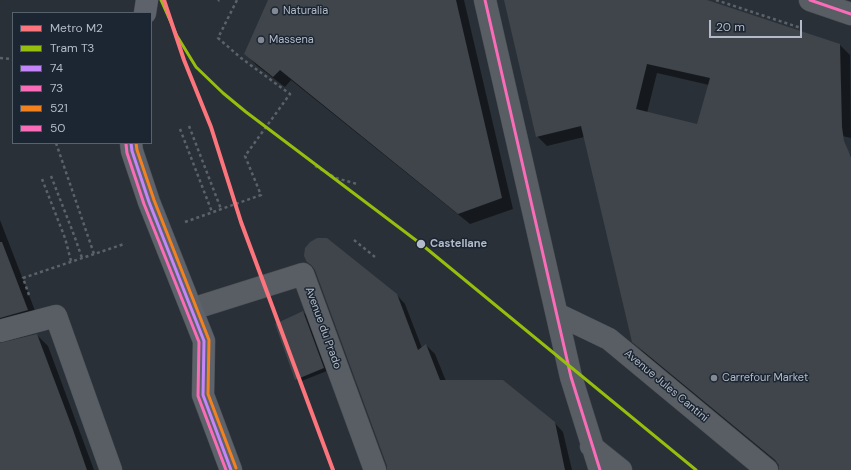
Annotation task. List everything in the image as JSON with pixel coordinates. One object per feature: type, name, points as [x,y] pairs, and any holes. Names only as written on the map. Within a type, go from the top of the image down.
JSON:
[{"type":"main road","points":[[145,12],[147,0]]},
{"type":"main road","points":[[131,147],[149,202],[204,341],[203,395],[231,470]]},
{"type":"street","points":[[485,0],[571,377],[600,470]]},
{"type":"street","points":[[810,0],[851,14]]},
{"type":"street","name":"Avenue du Prado","points":[[192,309],[303,274],[375,470]]},
{"type":"street","name":"Avenue Jules Cantini","points":[[557,314],[609,339],[766,470]]},
{"type":"street","points":[[0,331],[56,316],[111,470]]},
{"type":"street","points":[[592,446],[621,470]]},
{"type":"path","points":[[180,224],[261,195],[245,156],[290,94],[241,58],[218,38],[237,0]]},
{"type":"path","points":[[716,0],[806,29]]},
{"type":"path","points":[[0,58],[12,59]]},
{"type":"path","points":[[189,126],[221,209]]},
{"type":"path","points":[[180,129],[212,212]]},
{"type":"path","points":[[56,144],[94,254]]},
{"type":"path","points":[[315,166],[336,178],[357,184]]},
{"type":"path","points":[[51,176],[82,258]]},
{"type":"path","points":[[42,179],[65,238],[71,262]]},
{"type":"path","points":[[354,240],[375,257]]},
{"type":"path","points":[[23,278],[124,244]]},
{"type":"building","points":[[268,0],[456,0],[502,198],[458,214],[280,70],[273,77],[244,54]]},
{"type":"building","points":[[504,0],[707,0],[840,44],[842,127],[844,141],[851,157],[851,470],[779,470],[779,465],[775,460],[632,342],[581,126],[536,137]],"holes":[[[647,64],[710,78],[697,124],[636,109]]]},
{"type":"building","points":[[317,238],[327,238],[397,294],[418,350],[426,344],[440,380],[503,380],[555,422],[565,470],[387,470],[387,466],[315,270],[307,262],[304,256],[305,248],[310,242]]},
{"type":"building","points":[[0,242],[2,242],[28,310],[0,318]]},
{"type":"building","points":[[303,311],[324,368],[295,380],[275,324]]},
{"type":"building","points":[[37,334],[87,470],[0,470],[0,343]]},
{"type":"metro line","name":"M2","points":[[164,0],[184,60],[211,127],[241,222],[333,470]]},
{"type":"tram line","name":"T3","points":[[161,0],[177,36],[196,67],[223,93],[421,244],[696,470]]},
{"type":"transit line","name":"50","points":[[485,0],[571,377],[600,470]]},
{"type":"transit line","name":"50","points":[[810,0],[851,14]]},
{"type":"transit line","name":"73","points":[[126,144],[127,153],[144,204],[199,342],[198,396],[226,470]]},
{"type":"transit line","name":"74","points":[[131,144],[132,151],[149,202],[204,341],[203,395],[231,470]]},
{"type":"transit line","name":"521","points":[[136,144],[154,200],[209,340],[208,394],[236,468]]},
{"type":"place","name":"Naturalia","points":[[275,11]]},
{"type":"place","name":"Massena","points":[[261,40]]},
{"type":"place","name":"Castellane","points":[[421,244]]},
{"type":"place","name":"Carrefour Market","points":[[714,378]]}]
